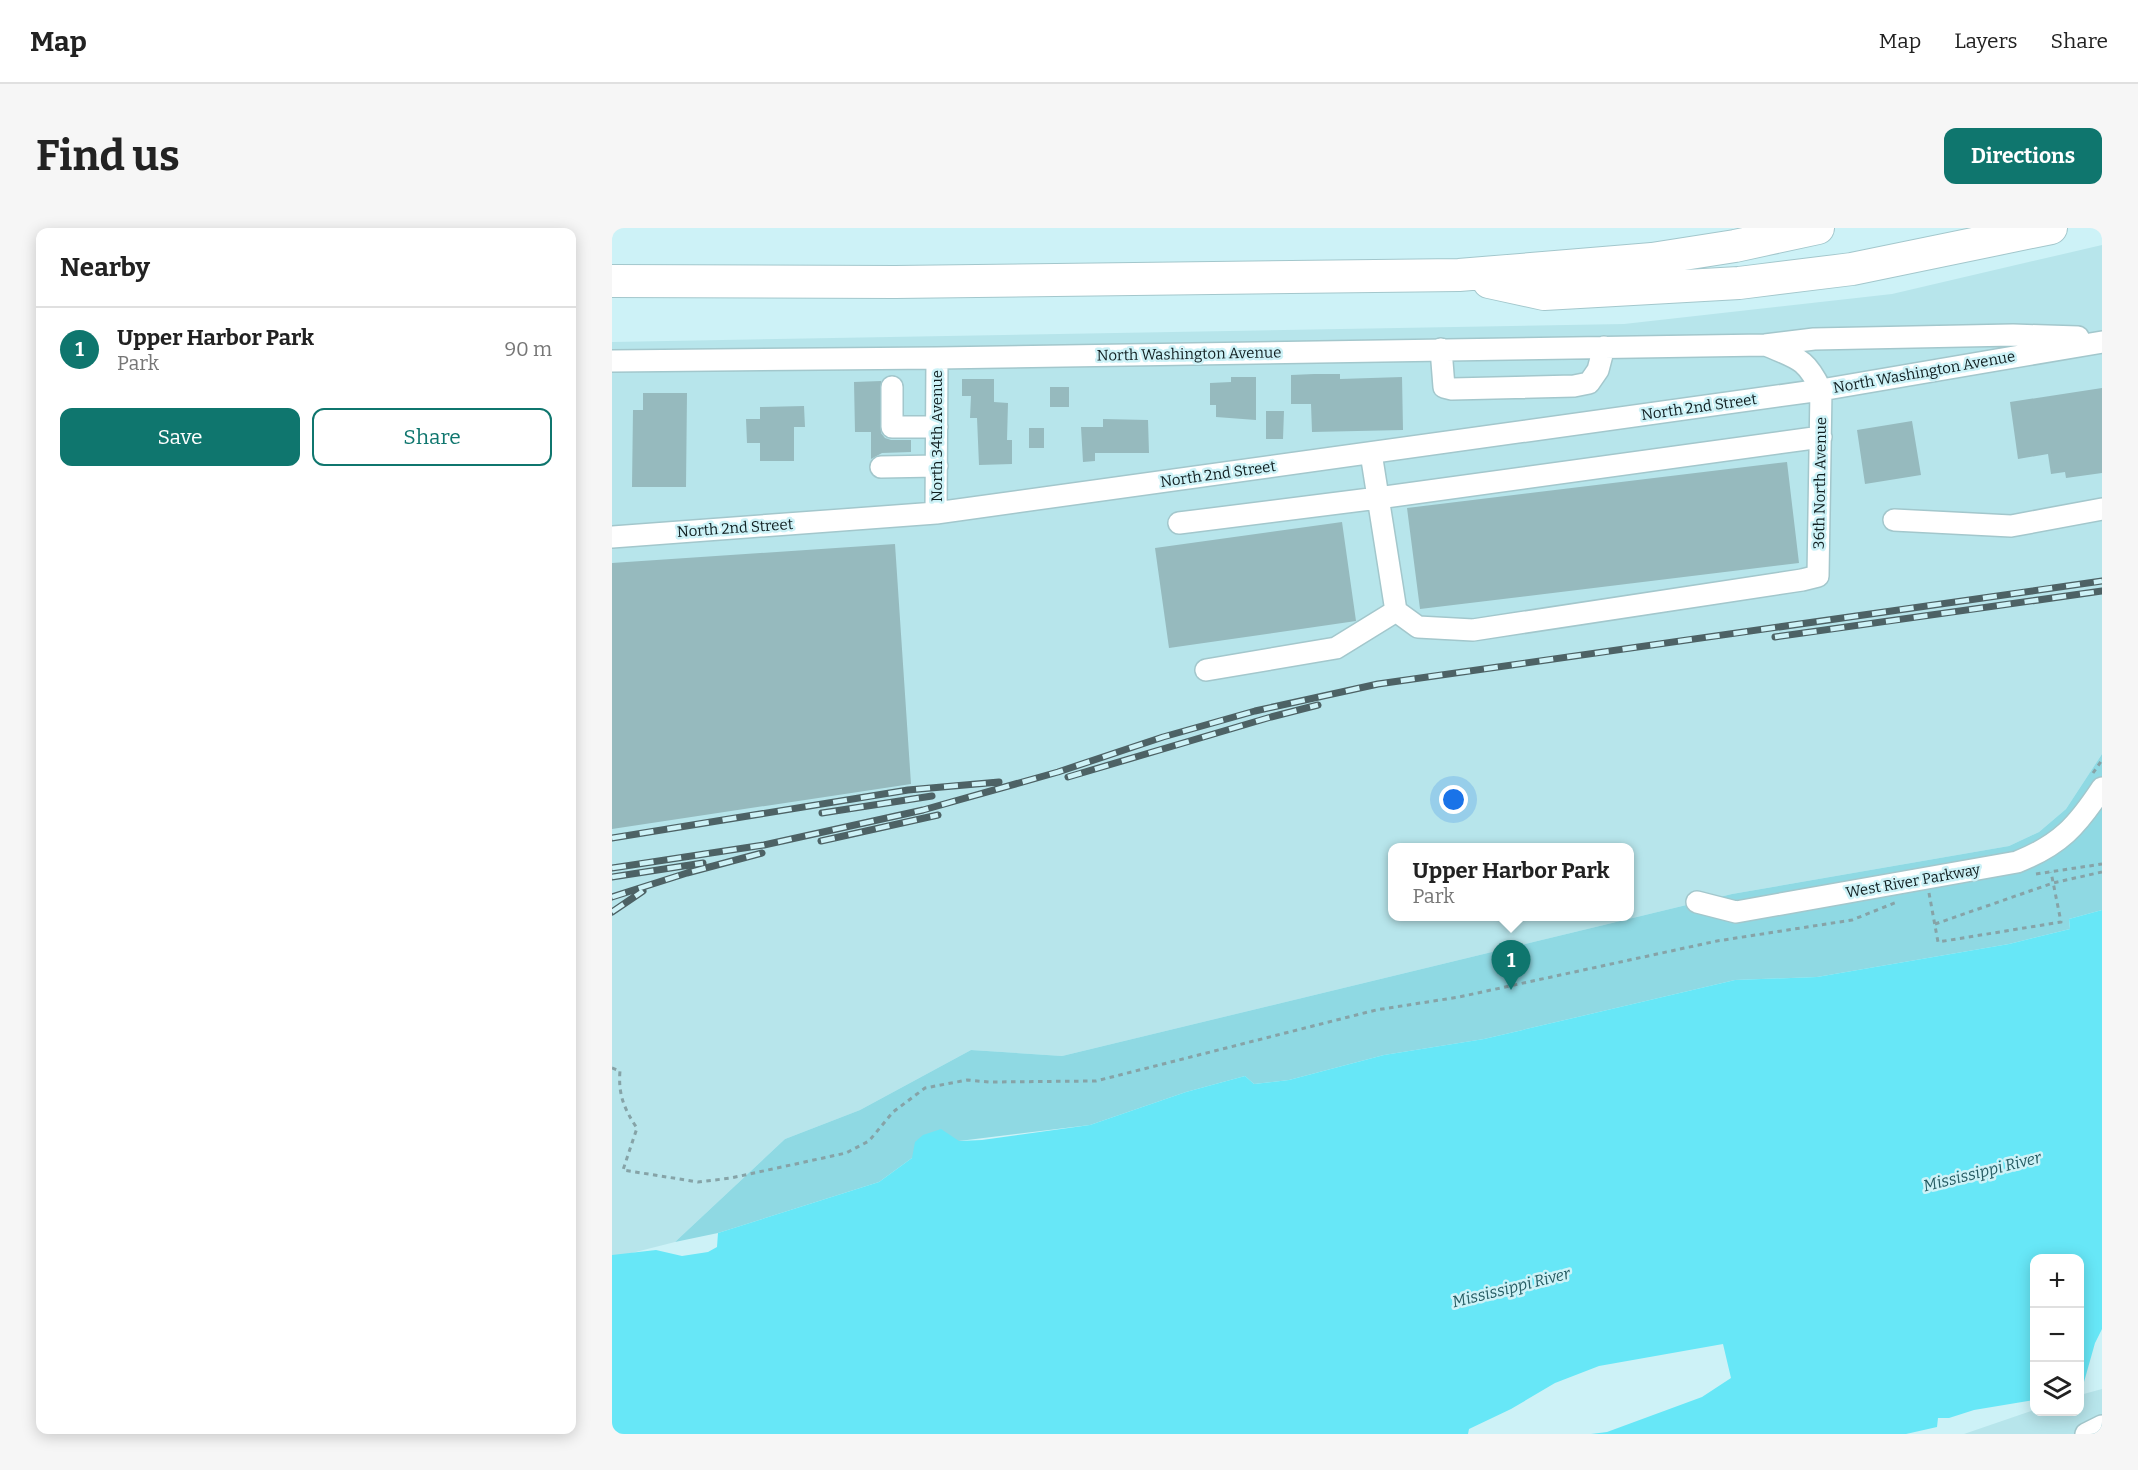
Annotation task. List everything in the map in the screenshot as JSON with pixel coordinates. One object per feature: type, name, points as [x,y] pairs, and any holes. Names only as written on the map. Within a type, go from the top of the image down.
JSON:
[{"type":"highway","points":[[612,281],[895,282],[1459,275],[1652,259],[1735,246],[1818,228]]},
{"type":"highway","points":[[1459,275],[1544,294],[1739,284],[1852,269],[2051,228]]},
{"type":"street","name":"North Washington Avenue","points":[[612,361],[1765,345],[1814,339],[2013,335],[2102,339]]},
{"type":"street","name":"North Washington Avenue","points":[[1765,345],[1794,356],[1810,368],[1821,390],[2102,339]]},
{"type":"street","points":[[1442,349],[1444,387],[1452,389],[1574,386],[1589,383],[1598,370],[1604,347]]},
{"type":"street","name":"North 34th Avenue","points":[[936,513],[937,358]]},
{"type":"street","points":[[892,387],[892,427],[937,427]]},
{"type":"street","name":"36th North Avenue","points":[[1396,611],[1418,627],[1473,630],[1818,576],[1821,390]]},
{"type":"street","name":"North 2nd Street","points":[[612,537],[936,513],[1821,390]]},
{"type":"street","points":[[1179,523],[1821,437]]},
{"type":"street","points":[[1206,670],[1336,648],[1396,611],[1371,453]]},
{"type":"street","points":[[881,467],[937,466]]},
{"type":"street","points":[[1894,520],[2011,526],[2102,509]]},
{"type":"street","name":"West River Parkway","points":[[1697,902],[1736,912],[2017,862],[2042,852],[2065,836],[2085,814],[2096,783]]},
{"type":"street","points":[[2086,1434],[2102,1426]]},
{"type":"path","points":[[2096,783],[2102,760]]},
{"type":"path","points":[[2029,876],[2102,864]]},
{"type":"path","points":[[1929,895],[1938,942],[2061,922],[2051,872]]},
{"type":"path","points":[[1935,924],[2053,883],[2102,872]]},
{"type":"path","points":[[1920,894],[1940,891]]},
{"type":"path","points":[[612,1068],[620,1071],[619,1086],[623,1103],[637,1128],[624,1170],[698,1182],[730,1178],[846,1153],[869,1141],[892,1112],[925,1088],[967,1080],[1096,1082],[1376,1010],[1459,997],[1717,941],[1852,920],[1900,901]]},
{"type":"shaded area","points":[[2102,245],[2102,754],[2066,809],[2039,832],[2009,846],[1732,894],[1634,918],[1634,843],[1388,843],[1388,921],[1620,921],[1062,1056],[971,1050],[860,1110],[785,1139],[675,1242],[612,1258],[612,342],[1624,324],[1892,294]]},
{"type":"shaded area","points":[[2102,754],[2102,910],[2069,919],[2070,929],[2009,944],[1817,977],[1735,980],[1484,1039],[1384,1055],[1289,1080],[1254,1084],[1245,1076],[1186,1092],[1090,1125],[959,1141],[912,1158],[879,1182],[718,1233],[675,1242],[785,1139],[860,1110],[971,1050],[1062,1056],[1620,921],[1634,921],[1634,918],[1732,894],[2009,846],[2039,832],[2066,809]]},
{"type":"shaded area","points":[[2102,1389],[2102,1434],[1964,1434],[2030,1411],[2030,1416],[2084,1416],[2084,1394]]},
{"type":"water","name":"Mississippi River","points":[[2102,910],[2102,1329],[2095,1343],[2084,1382],[2084,1254],[2030,1254],[2030,1401],[1974,1410],[1949,1418],[1938,1418],[1937,1427],[1906,1434],[1591,1434],[1607,1432],[1702,1397],[1731,1378],[1723,1344],[1599,1366],[1555,1383],[1511,1409],[1469,1429],[1468,1434],[612,1434],[612,1255],[656,1250],[682,1256],[708,1252],[717,1247],[718,1233],[879,1182],[912,1158],[915,1142],[923,1135],[941,1129],[959,1141],[982,1140],[1090,1125],[1186,1092],[1245,1076],[1254,1084],[1289,1080],[1384,1055],[1484,1039],[1735,980],[1817,977],[2009,944],[2070,929],[2069,919]]},
{"type":"building","points":[[1340,374],[1340,379],[1402,377],[1403,430],[1312,432],[1311,404],[1291,404],[1291,375]]},
{"type":"building","points":[[1231,377],[1256,377],[1256,420],[1216,417],[1216,405],[1210,405],[1210,383],[1231,382]]},
{"type":"building","points":[[962,379],[994,379],[994,402],[1008,403],[1007,440],[1012,440],[1012,464],[979,465],[977,418],[970,418],[971,396],[962,396]]},
{"type":"building","points":[[881,381],[881,433],[885,438],[891,440],[911,440],[911,452],[882,453],[871,459],[871,432],[855,432],[854,382]]},
{"type":"building","points":[[1050,387],[1069,387],[1069,407],[1050,407]]},
{"type":"building","points":[[2102,388],[2102,473],[2066,478],[2065,472],[2051,474],[2048,454],[2018,459],[2010,402]]},
{"type":"building","points":[[643,393],[687,393],[686,487],[632,487],[633,410],[643,410]]},
{"type":"building","points":[[804,406],[805,427],[794,427],[794,461],[760,461],[760,443],[747,443],[746,419],[760,419],[760,407]]},
{"type":"building","points":[[1266,411],[1284,411],[1283,439],[1266,439]]},
{"type":"building","points":[[1103,419],[1148,420],[1149,453],[1095,453],[1095,461],[1083,462],[1081,427],[1103,427]]},
{"type":"building","points":[[1912,421],[1921,475],[1865,484],[1857,430]]},
{"type":"building","points":[[1029,428],[1044,428],[1044,448],[1029,448]]},
{"type":"building","points":[[1787,462],[1799,563],[1420,609],[1407,508]]},
{"type":"building","points":[[1342,522],[1356,621],[1169,648],[1155,548]]},
{"type":"building","points":[[895,544],[911,784],[612,829],[612,563]]},
{"type":"railway","points":[[612,868],[764,845],[923,810],[1058,772],[1163,737],[1255,711],[1378,684],[2102,581]]},
{"type":"railway","points":[[1775,637],[2102,591]]},
{"type":"railway","points":[[1068,777],[1318,705]]},
{"type":"railway","points":[[612,838],[908,790],[999,782]]},
{"type":"railway","points":[[822,813],[932,796]]},
{"type":"railway","points":[[821,841],[938,815]]},
{"type":"railway","points":[[612,897],[687,873],[762,853]]},
{"type":"railway","points":[[612,877],[703,863]]},
{"type":"railway","points":[[612,912],[643,891]]},
{"type":"place","name":"Upper Harbor Park","points":[[1511,990]]}]
